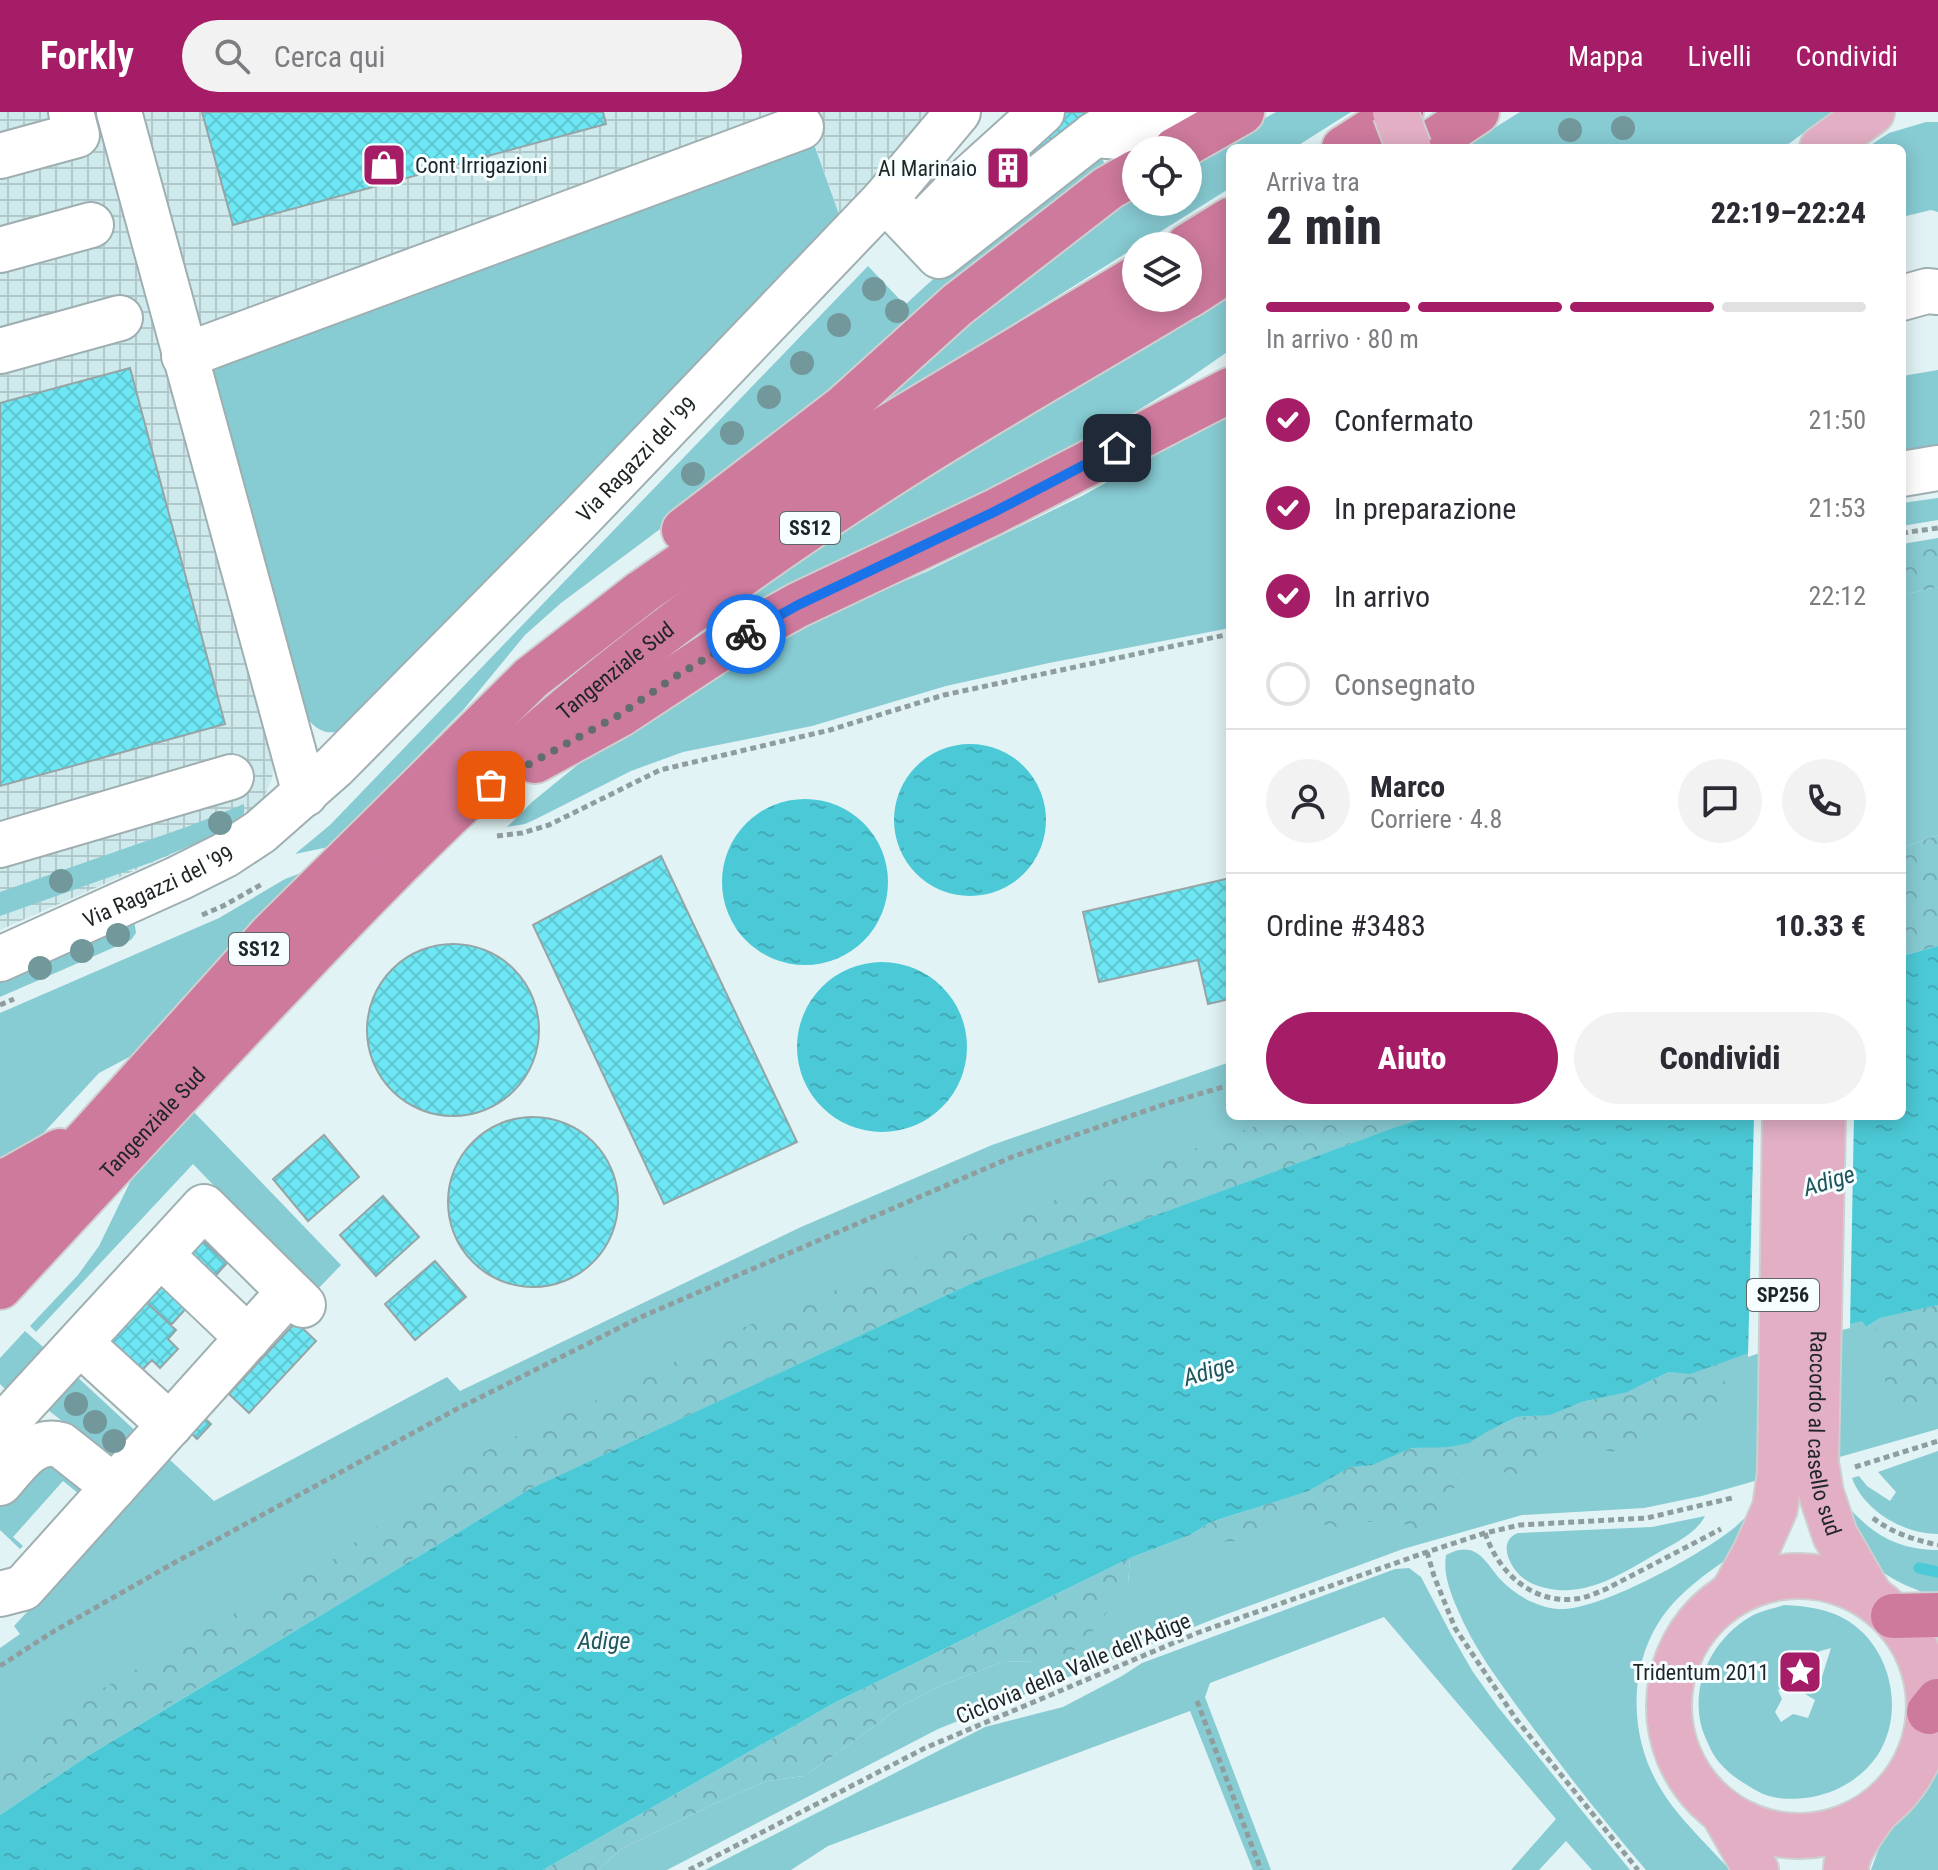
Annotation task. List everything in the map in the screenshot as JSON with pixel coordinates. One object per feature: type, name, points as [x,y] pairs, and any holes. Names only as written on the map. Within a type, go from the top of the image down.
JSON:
[{"type":"highway","points":[[1200,136],[1242,112]]},
{"type":"highway","points":[[1350,144],[1398,112]]},
{"type":"highway","points":[[1429,144],[1477,112]]},
{"type":"highway","points":[[531,678],[583,611],[843,408],[957,305],[1122,180]]},
{"type":"highway","points":[[1202,237],[1226,222]]},
{"type":"highway","name":"Tangenziale Sud","points":[[1202,287],[1226,272]]},
{"type":"highway","name":"Tangenziale Sud","points":[[0,1233],[271,935],[531,678],[642,592],[760,511],[886,428],[1122,286]]},
{"type":"highway","name":"Tangenziale Sud","points":[[0,1287],[374,889],[466,799],[566,710],[678,620],[776,551],[911,461],[1161,312]]},
{"type":"highway","points":[[1117,448],[1226,369]]},
{"type":"highway","points":[[466,799],[619,715],[724,646],[798,605],[994,512],[1226,392]]},
{"type":"highway","points":[[0,1182],[93,1133]]},
{"type":"highway","points":[[0,1312],[72,1210]]},
{"type":"highway","points":[[1882,1606],[1938,1615]]},
{"type":"main road","points":[[1398,112],[1408,144]]},
{"type":"main road","points":[[1828,144],[1872,112]]},
{"type":"main road","name":"Raccordo al casello sud","points":[[1785,1120],[1815,1468],[1835,1535],[1882,1606],[1910,1637],[1921,1661],[1933,1719],[1915,1766],[1903,1785],[1876,1811],[1855,1843],[1846,1870]]},
{"type":"main road","name":"Raccordo al casello sud","points":[[1733,1593],[1775,1508],[1815,1468],[1823,1120]]},
{"type":"main road","name":"Raccordo al casello sud","points":[[1756,1870],[1723,1812],[1694,1782],[1682,1761],[1672,1728],[1669,1702],[1675,1667],[1684,1645],[1697,1624],[1714,1607],[1733,1593],[1765,1580],[1795,1575],[1829,1579],[1857,1589],[1882,1606]]},
{"type":"main road","name":"Raccordo al casello sud","points":[[1723,1812],[1758,1829],[1781,1835],[1805,1836],[1846,1827],[1876,1811]]},
{"type":"street","points":[[0,156],[77,135],[71,112]]},
{"type":"street","points":[[119,112],[305,794]]},
{"type":"street","name":"Via Ragazzi del '99","points":[[0,959],[225,855],[260,832],[305,794],[580,518],[885,199],[958,112]]},
{"type":"street","points":[[916,231],[959,187],[1042,112]]},
{"type":"street","points":[[885,199],[939,256],[1094,135],[1130,112]]},
{"type":"street","points":[[1094,135],[1135,138],[1211,112]]},
{"type":"street","points":[[184,356],[801,127]]},
{"type":"street","points":[[0,250],[91,225]]},
{"type":"street","points":[[1906,297],[1927,291],[1938,292]]},
{"type":"street","points":[[0,351],[120,318]]},
{"type":"street","points":[[1906,473],[1938,468]]},
{"type":"street","points":[[0,845],[231,777]]},
{"type":"street","points":[[0,1429],[204,1207],[267,1322]]},
{"type":"street","points":[[160,1256],[267,1322]]},
{"type":"street","points":[[0,1594],[23,1588],[267,1322]]},
{"type":"street","points":[[80,1343],[170,1425]]},
{"type":"street","points":[[0,1483],[33,1448],[55,1443],[114,1487]]},
{"type":"path","points":[[1906,532],[1938,528]]},
{"type":"path","points":[[497,836],[549,825],[660,770],[830,730],[944,695],[1226,635]]},
{"type":"path","points":[[0,1666],[172,1564],[442,1418],[641,1317],[1012,1157],[1226,1086]]},
{"type":"path","points":[[1815,1468],[1938,1441]]},
{"type":"path","name":"Ciclovia della Valle dell'Adige","points":[[689,1870],[925,1748],[1197,1633],[1485,1533],[1520,1525],[1647,1518],[1732,1498]]},
{"type":"path","points":[[1864,1511],[1884,1527],[1938,1545]]},
{"type":"path","points":[[1485,1533],[1501,1563],[1522,1587],[1538,1595],[1573,1599],[1606,1589],[1726,1526]]},
{"type":"path","points":[[1427,1552],[1455,1628],[1507,1706],[1638,1870]]},
{"type":"path","points":[[1197,1701],[1261,1870]]},
{"type":"shaded area","points":[[0,112],[940,112],[840,217],[804,114],[276,748],[272,779],[263,800],[215,835],[0,930]]},
{"type":"green space","points":[[1276,112],[1351,112],[1300,144],[1226,144],[1226,191],[1202,206],[1202,152]]},
{"type":"green space","points":[[1520,112],[1832,112],[1788,144],[1468,144]]},
{"type":"green space","points":[[1926,122],[1938,122],[1938,212],[1931,210],[1906,216],[1906,144],[1872,144],[1889,133]]},
{"type":"green space","points":[[810,133],[840,217],[346,729],[329,732],[315,727],[307,718],[209,365]]},
{"type":"green space","points":[[1101,157],[1104,168],[944,287],[699,500],[561,603],[525,635],[464,709],[329,847],[295,854],[330,825],[868,266],[905,305],[996,229]]},
{"type":"green space","points":[[1122,199],[1122,216],[1185,216],[1160,232],[1122,232],[1122,256],[832,435],[849,418]]},
{"type":"green space","points":[[1226,299],[1226,353],[1184,382],[1047,463],[800,580],[721,625],[717,619],[802,557],[951,462]]},
{"type":"green space","points":[[1938,370],[1938,456],[1906,462],[1906,375]]},
{"type":"green space","points":[[1226,412],[1226,629],[946,686],[812,726],[683,752],[631,771],[525,824],[507,827],[586,758],[735,659],[804,623],[926,572],[1082,496]]},
{"type":"green space","points":[[1938,498],[1938,520],[1906,525],[1906,502]]},
{"type":"green space","points":[[1938,538],[1938,587],[1906,594],[1906,543]]},
{"type":"green space","points":[[1938,587],[1938,835],[1906,847],[1906,594]]},
{"type":"green space","points":[[244,804],[244,814],[215,835],[152,862],[0,916],[0,892]]},
{"type":"green space","points":[[1938,835],[1938,946],[1906,955],[1906,847]]},
{"type":"green space","points":[[306,871],[142,1047],[99,1073],[24,1154],[0,1169],[0,1013],[219,918],[285,879]]},
{"type":"green space","points":[[134,920],[136,933],[131,940],[0,997],[0,979]]},
{"type":"green space","points":[[1226,1063],[1226,1120],[1418,1120],[979,1280],[530,1489],[86,1757],[0,1815],[0,1648],[20,1634],[14,1626],[169,1459],[214,1501],[447,1377],[460,1391],[801,1227],[992,1145]]},
{"type":"green space","points":[[192,1110],[341,1265],[316,1291],[193,1164],[36,1332],[30,1326],[78,1275],[99,1246],[133,1176]]},
{"type":"green space","points":[[1272,1120],[1418,1120],[979,1280],[530,1489],[0,1805],[0,1774],[22,1751],[41,1719],[88,1697],[291,1581],[321,1569],[365,1534],[431,1494],[474,1457],[646,1378],[708,1343],[1004,1219]]},
{"type":"green space","points":[[1938,1305],[1938,1429],[1702,1496],[1644,1508],[1522,1515],[1403,1549],[1219,1617],[938,1729],[667,1870],[598,1870],[621,1849],[716,1803],[767,1781],[804,1776],[901,1706],[944,1684],[1003,1662],[1037,1661],[1128,1584],[1130,1558],[1350,1467],[1690,1373],[1785,1340],[1862,1320],[1866,1327],[1880,1318]]},
{"type":"green space","points":[[1938,1305],[1938,1392],[1918,1409],[1897,1405],[1888,1395],[1883,1361],[1876,1343],[1880,1318]]},
{"type":"green space","points":[[25,1331],[51,1354],[12,1396],[0,1384],[0,1358]]},
{"type":"green space","points":[[1721,1363],[1726,1387],[1723,1400],[1706,1420],[1690,1425],[1665,1417],[1652,1437],[1612,1452],[1570,1442],[1556,1444],[1551,1456],[1536,1471],[1513,1475],[1493,1469],[1469,1443],[1517,1417],[1550,1415],[1582,1402],[1627,1392],[1669,1372],[1690,1373]]},
{"type":"green space","points":[[73,1373],[142,1437],[116,1463],[48,1410],[0,1462]]},
{"type":"green space","points":[[1449,1447],[1460,1457],[1464,1476],[1439,1511],[1420,1530],[1399,1522],[1357,1522],[1343,1528],[1325,1525],[1293,1512],[1272,1518],[1248,1541],[1206,1542],[1190,1535],[1211,1522],[1308,1491],[1350,1467],[1372,1465],[1412,1448]]},
{"type":"green space","points":[[1938,1451],[1938,1534],[1912,1530],[1887,1518],[1866,1501],[1852,1478],[1859,1476],[1867,1486],[1890,1501],[1896,1492],[1878,1472]]},
{"type":"green space","points":[[53,1463],[91,1490],[84,1498],[63,1481],[13,1537],[23,1546],[20,1549],[0,1530],[0,1506],[39,1465]]},
{"type":"green space","points":[[1842,1500],[1862,1521],[1884,1537],[1909,1547],[1938,1550],[1938,1568],[1920,1565],[1918,1571],[1938,1576],[1938,1597],[1897,1581],[1869,1561],[1857,1540]]},
{"type":"green space","points":[[1761,1503],[1735,1551],[1682,1594],[1656,1627],[1646,1648],[1637,1695],[1641,1743],[1659,1786],[1683,1819],[1730,1870],[1646,1870],[1554,1756],[1479,1651],[1450,1589],[1445,1569],[1446,1555],[1463,1550],[1474,1551],[1506,1585],[1526,1599],[1550,1608],[1576,1607],[1623,1592],[1675,1566],[1719,1539]]},
{"type":"green space","points":[[1705,1516],[1696,1528],[1677,1542],[1621,1574],[1584,1588],[1558,1590],[1535,1585],[1518,1573],[1507,1554],[1508,1542],[1518,1533],[1652,1527]]},
{"type":"green space","points":[[1130,1558],[1128,1584],[1086,1640],[1067,1656],[1003,1662],[944,1684],[901,1706],[804,1776],[767,1781],[716,1803],[621,1849],[598,1870],[543,1870],[836,1702]]},
{"type":"green space","points":[[1409,1568],[1421,1577],[1473,1672],[1498,1707],[1630,1870],[1592,1870],[1566,1841],[1539,1870],[1511,1870],[1556,1819],[1384,1617],[1210,1683],[1205,1697],[1271,1870],[1253,1870],[1190,1711],[828,1846],[791,1870],[705,1870],[985,1727],[1063,1707],[1142,1663],[1395,1569]]},
{"type":"green space","points":[[1784,1605],[1829,1612],[1859,1629],[1882,1661],[1892,1699],[1886,1738],[1877,1756],[1864,1771],[1831,1792],[1792,1799],[1771,1797],[1731,1774],[1710,1748],[1701,1725],[1699,1709],[1702,1678],[1725,1637],[1750,1617]],"holes":[[[1831,1648],[1820,1683],[1810,1679],[1804,1681],[1806,1690],[1802,1692],[1815,1700],[1808,1718],[1793,1714],[1781,1722],[1775,1712],[1782,1699],[1778,1690],[1784,1687],[1788,1678],[1786,1667],[1797,1667],[1784,1654],[1810,1654]]]},
{"type":"green space","points":[[1938,1765],[1938,1870],[1871,1870],[1883,1837]]},
{"type":"water","points":[[970,744],[999,750],[1024,766],[1040,791],[1046,820],[1040,849],[1024,874],[999,890],[970,896],[941,890],[916,874],[900,849],[894,820],[900,791],[916,766],[941,750]]},
{"type":"water","points":[[805,799],[837,805],[864,823],[882,850],[888,882],[882,914],[864,941],[837,959],[805,965],[773,959],[746,941],[728,914],[722,882],[728,850],[746,823],[773,805]]},
{"type":"water","name":"Adige","points":[[1938,946],[1938,1305],[1880,1318],[1866,1327],[1862,1321],[1785,1340],[1690,1374],[1669,1372],[1627,1392],[1582,1402],[1550,1415],[1517,1417],[1469,1443],[1412,1448],[1372,1465],[1350,1467],[1308,1491],[1211,1522],[1190,1535],[1130,1558],[836,1702],[543,1870],[0,1870],[0,1815],[86,1757],[530,1489],[979,1280],[1418,1120],[1906,1120],[1906,955]]},
{"type":"water","points":[[882,962],[915,968],[942,987],[961,1014],[967,1047],[961,1080],[942,1107],[915,1126],[882,1132],[849,1126],[822,1107],[803,1080],[797,1047],[803,1014],[822,987],[849,968]]},
{"type":"pier","points":[[1754,1120],[1854,1120],[1850,1328],[1748,1357]]},
{"type":"building","points":[[202,112],[603,112],[606,124],[233,225]]},
{"type":"building","name":"Al Marinaio","points":[[1057,112],[1097,112],[976,204]]},
{"type":"building","points":[[130,368],[225,724],[0,786],[0,403]]},
{"type":"building","points":[[661,856],[797,1142],[664,1204],[533,925]]},
{"type":"building","points":[[1226,879],[1226,1000],[1208,1004],[1198,960],[1099,982],[1083,912]]},
{"type":"building","points":[[453,944],[486,950],[514,969],[533,997],[539,1030],[533,1063],[514,1091],[486,1110],[453,1116],[420,1110],[392,1091],[373,1063],[367,1030],[373,997],[392,969],[420,950]]},
{"type":"building","points":[[533,1117],[565,1124],[593,1142],[611,1170],[618,1202],[611,1234],[593,1262],[565,1280],[533,1287],[501,1280],[473,1262],[455,1234],[448,1202],[455,1170],[473,1142],[501,1124]]},
{"type":"building","points":[[324,1135],[359,1177],[308,1221],[273,1179]]},
{"type":"building","points":[[383,1196],[419,1237],[376,1276],[340,1235]]},
{"type":"building","points":[[201,1239],[227,1263],[171,1325],[145,1301]]},
{"type":"building","points":[[435,1261],[466,1297],[415,1340],[385,1304]]},
{"type":"building","points":[[145,1301],[176,1330],[168,1339],[178,1349],[160,1368],[152,1360],[141,1371],[108,1341]]},
{"type":"building","points":[[296,1322],[316,1341],[249,1413],[229,1394]]},
{"type":"building","points":[[201,1415],[211,1424],[197,1439],[187,1429]]},
{"type":"waterway","points":[[1919,1568],[1938,1572]]},
{"type":"way so far","points":[[491,785],[619,715],[746,634]]},
{"type":"place","name":"Cont Irrigazioni","points":[[384,165]]},
{"type":"place","name":"Al Marinaio","points":[[1008,168]]},
{"type":"place","name":"Tridentum 2011","points":[[1800,1672]]},
{"type":"route","points":[[746,634],[798,605],[994,512],[1117,448]]}]
